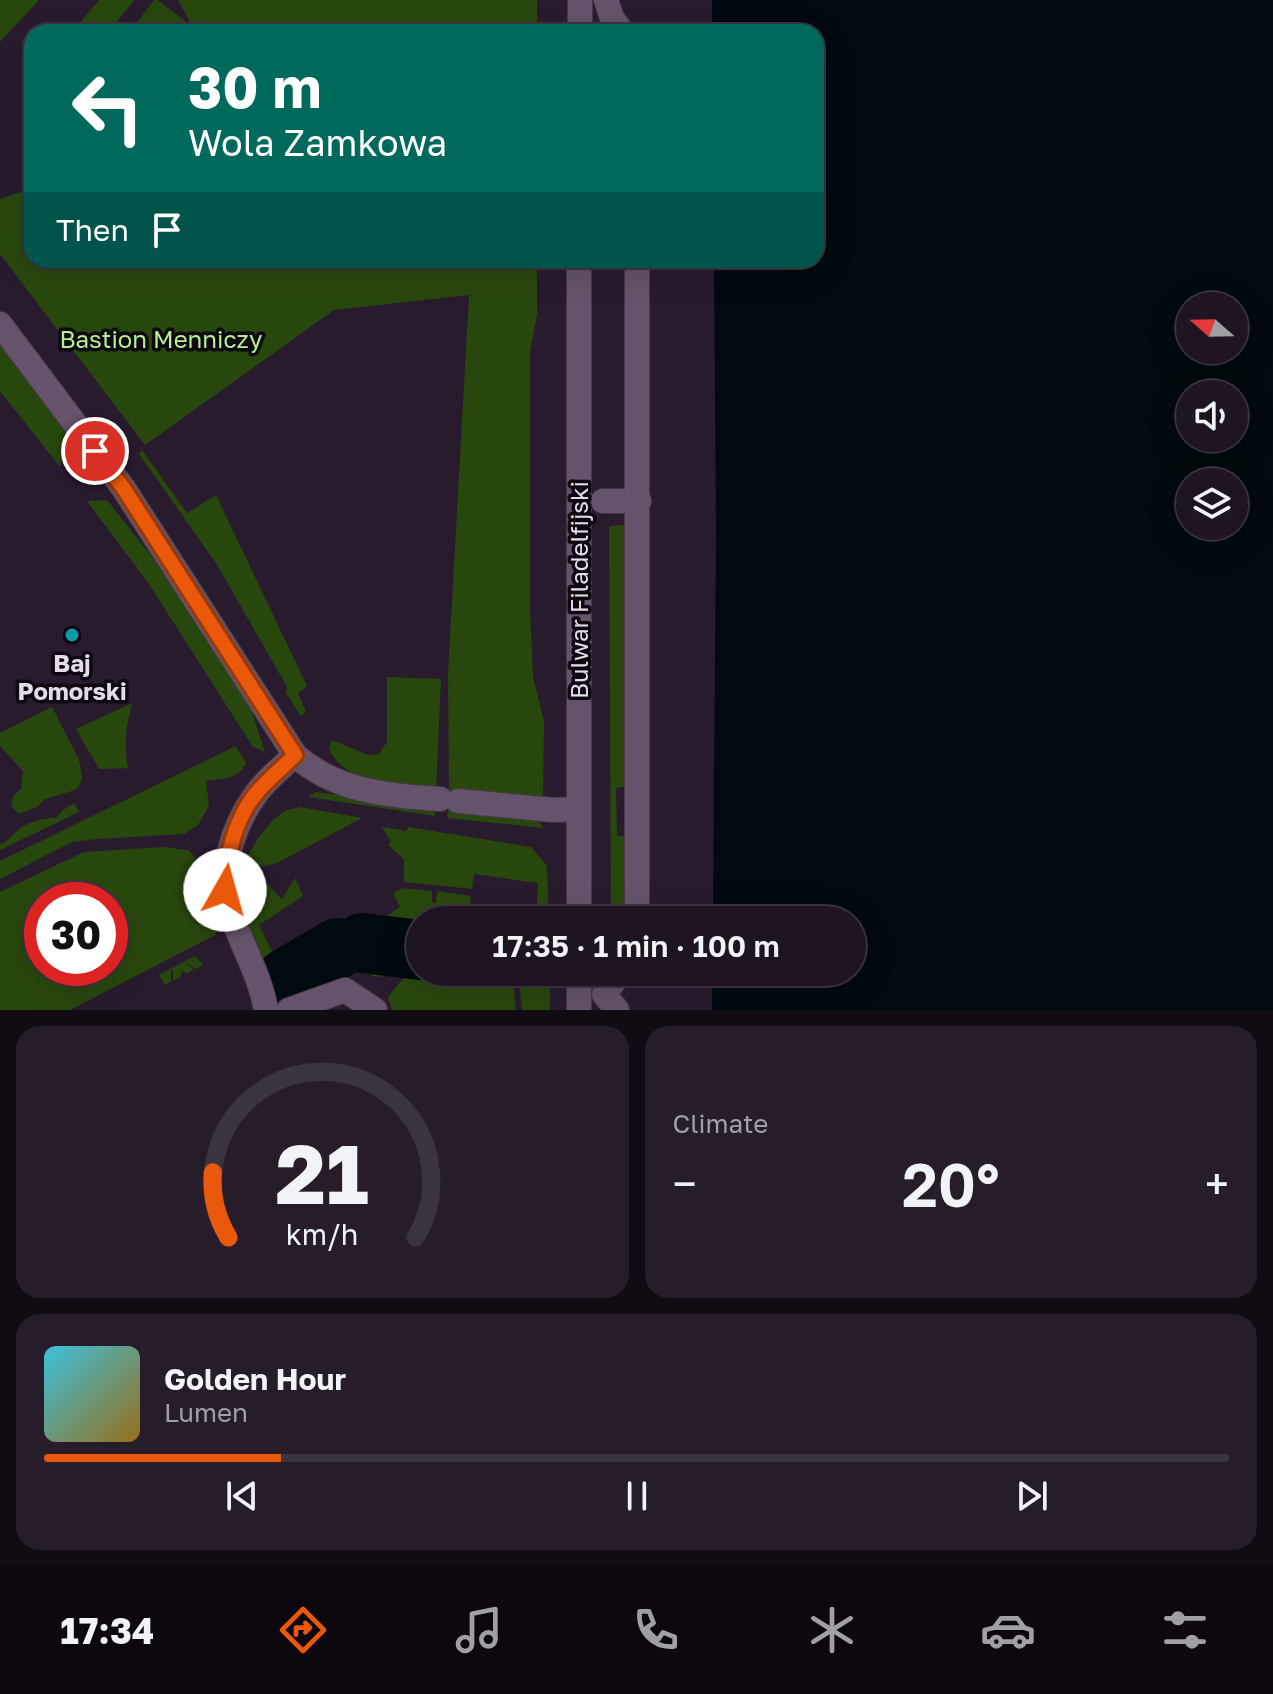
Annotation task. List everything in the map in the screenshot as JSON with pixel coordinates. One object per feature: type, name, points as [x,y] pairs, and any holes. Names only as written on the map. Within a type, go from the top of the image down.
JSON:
[{"type":"street","points":[[580,0],[580,24]]},
{"type":"street","points":[[606,0],[616,24]]},
{"type":"street","name":"Bulwar Filadelfijski","points":[[579,268],[579,906]]},
{"type":"street","points":[[637,268],[637,906]]},
{"type":"street","points":[[0,324],[124,489],[295,755],[317,773],[363,790],[553,810],[579,809]]},
{"type":"street","points":[[603,501],[639,501]]},
{"type":"street","points":[[266,1010],[258,979],[228,908],[225,876],[231,846],[245,811],[257,792],[295,755]]},
{"type":"street","points":[[579,986],[579,1010]]},
{"type":"street","points":[[611,986],[604,994],[617,1010]]},
{"type":"street","points":[[289,1010],[345,990],[375,1010]]},
{"type":"green space","points":[[0,0],[39,0],[0,42]]},
{"type":"green space","points":[[99,0],[134,0],[115,24],[79,24]]},
{"type":"green space","points":[[154,0],[158,0],[189,24],[136,24]]},
{"type":"green space","points":[[178,0],[537,0],[537,24],[190,22]]},
{"type":"green space","name":"Bastion Menniczy","points":[[24,191],[24,268],[537,268],[537,315],[530,352],[530,606],[533,677],[544,721],[543,798],[449,793],[448,673],[469,295],[334,310],[145,445],[0,254],[0,199]]},
{"type":"green space","points":[[0,343],[70,437],[60,467],[0,391]]},
{"type":"green space","points":[[142,450],[187,513],[216,495],[307,686],[298,693],[306,712],[301,716],[216,563],[139,454]]},
{"type":"green space","points":[[107,500],[152,557],[247,697],[265,752],[253,747],[149,584],[87,501]]},
{"type":"green space","points":[[626,525],[627,786],[616,788],[617,836],[627,836],[627,906],[611,906],[609,526]]},
{"type":"green space","points":[[387,677],[441,679],[436,793],[391,786],[361,777],[337,761],[329,749],[332,740],[368,755],[379,754],[387,742]]},
{"type":"green space","points":[[132,703],[126,736],[128,768],[99,769],[76,729]]},
{"type":"green space","points":[[52,707],[79,760],[80,785],[19,814],[11,806],[13,796],[21,789],[23,771],[0,746],[0,733]]},
{"type":"green space","points":[[236,746],[246,763],[243,769],[234,775],[206,781],[209,806],[198,825],[184,834],[72,842],[0,879],[0,861]]},
{"type":"green space","points":[[316,792],[435,808],[435,816],[308,797]]},
{"type":"green space","points":[[74,803],[79,812],[0,850],[0,844],[22,827],[38,820],[56,818]]},
{"type":"green space","points":[[300,807],[362,818],[277,863],[257,868],[255,877],[268,884],[282,899],[295,878],[303,896],[259,925],[275,958],[332,928],[349,926],[352,932],[335,962],[320,980],[312,988],[292,996],[281,990],[262,959],[237,893],[241,872],[259,838],[274,819]]},
{"type":"green space","points":[[448,809],[533,816],[544,828],[447,818]]},
{"type":"green space","points":[[382,827],[406,831],[408,827],[531,847],[547,866],[548,906],[537,906],[538,883],[474,874],[472,889],[404,882],[404,859],[388,845],[391,842]]},
{"type":"green space","points":[[162,847],[188,850],[194,856],[218,927],[215,935],[128,980],[128,882],[24,882],[24,986],[116,986],[70,1010],[0,1010],[0,892],[84,852]]},
{"type":"green space","points":[[403,888],[432,891],[432,903],[436,903],[437,891],[471,896],[470,906],[406,906],[406,939],[363,933],[400,907],[393,893]]},
{"type":"green space","points":[[363,952],[406,961],[406,968],[375,976],[363,968],[359,957]]},
{"type":"green space","points":[[195,956],[203,965],[196,969],[184,962],[194,970],[187,973],[182,971],[180,977],[173,981],[173,968],[171,981],[165,985],[159,975]]},
{"type":"green space","points":[[406,977],[406,986],[514,986],[516,1010],[392,1010],[388,998]]},
{"type":"green space","points":[[519,986],[550,986],[550,1010],[522,1010]]},
{"type":"shaded area","points":[[712,0],[1273,0],[1273,1010],[712,1010],[712,986],[866,986],[866,906],[713,906],[714,268],[824,268],[824,24],[712,24]]},
{"type":"waterway","points":[[362,943],[406,948]]},
{"type":"waterway","points":[[285,979],[338,948]]},
{"type":"place","name":"Baj Pomorski","points":[[72,635]]},
{"type":"route","points":[[95,451],[124,489],[295,755],[257,792],[245,811],[231,846],[225,890]]}]
